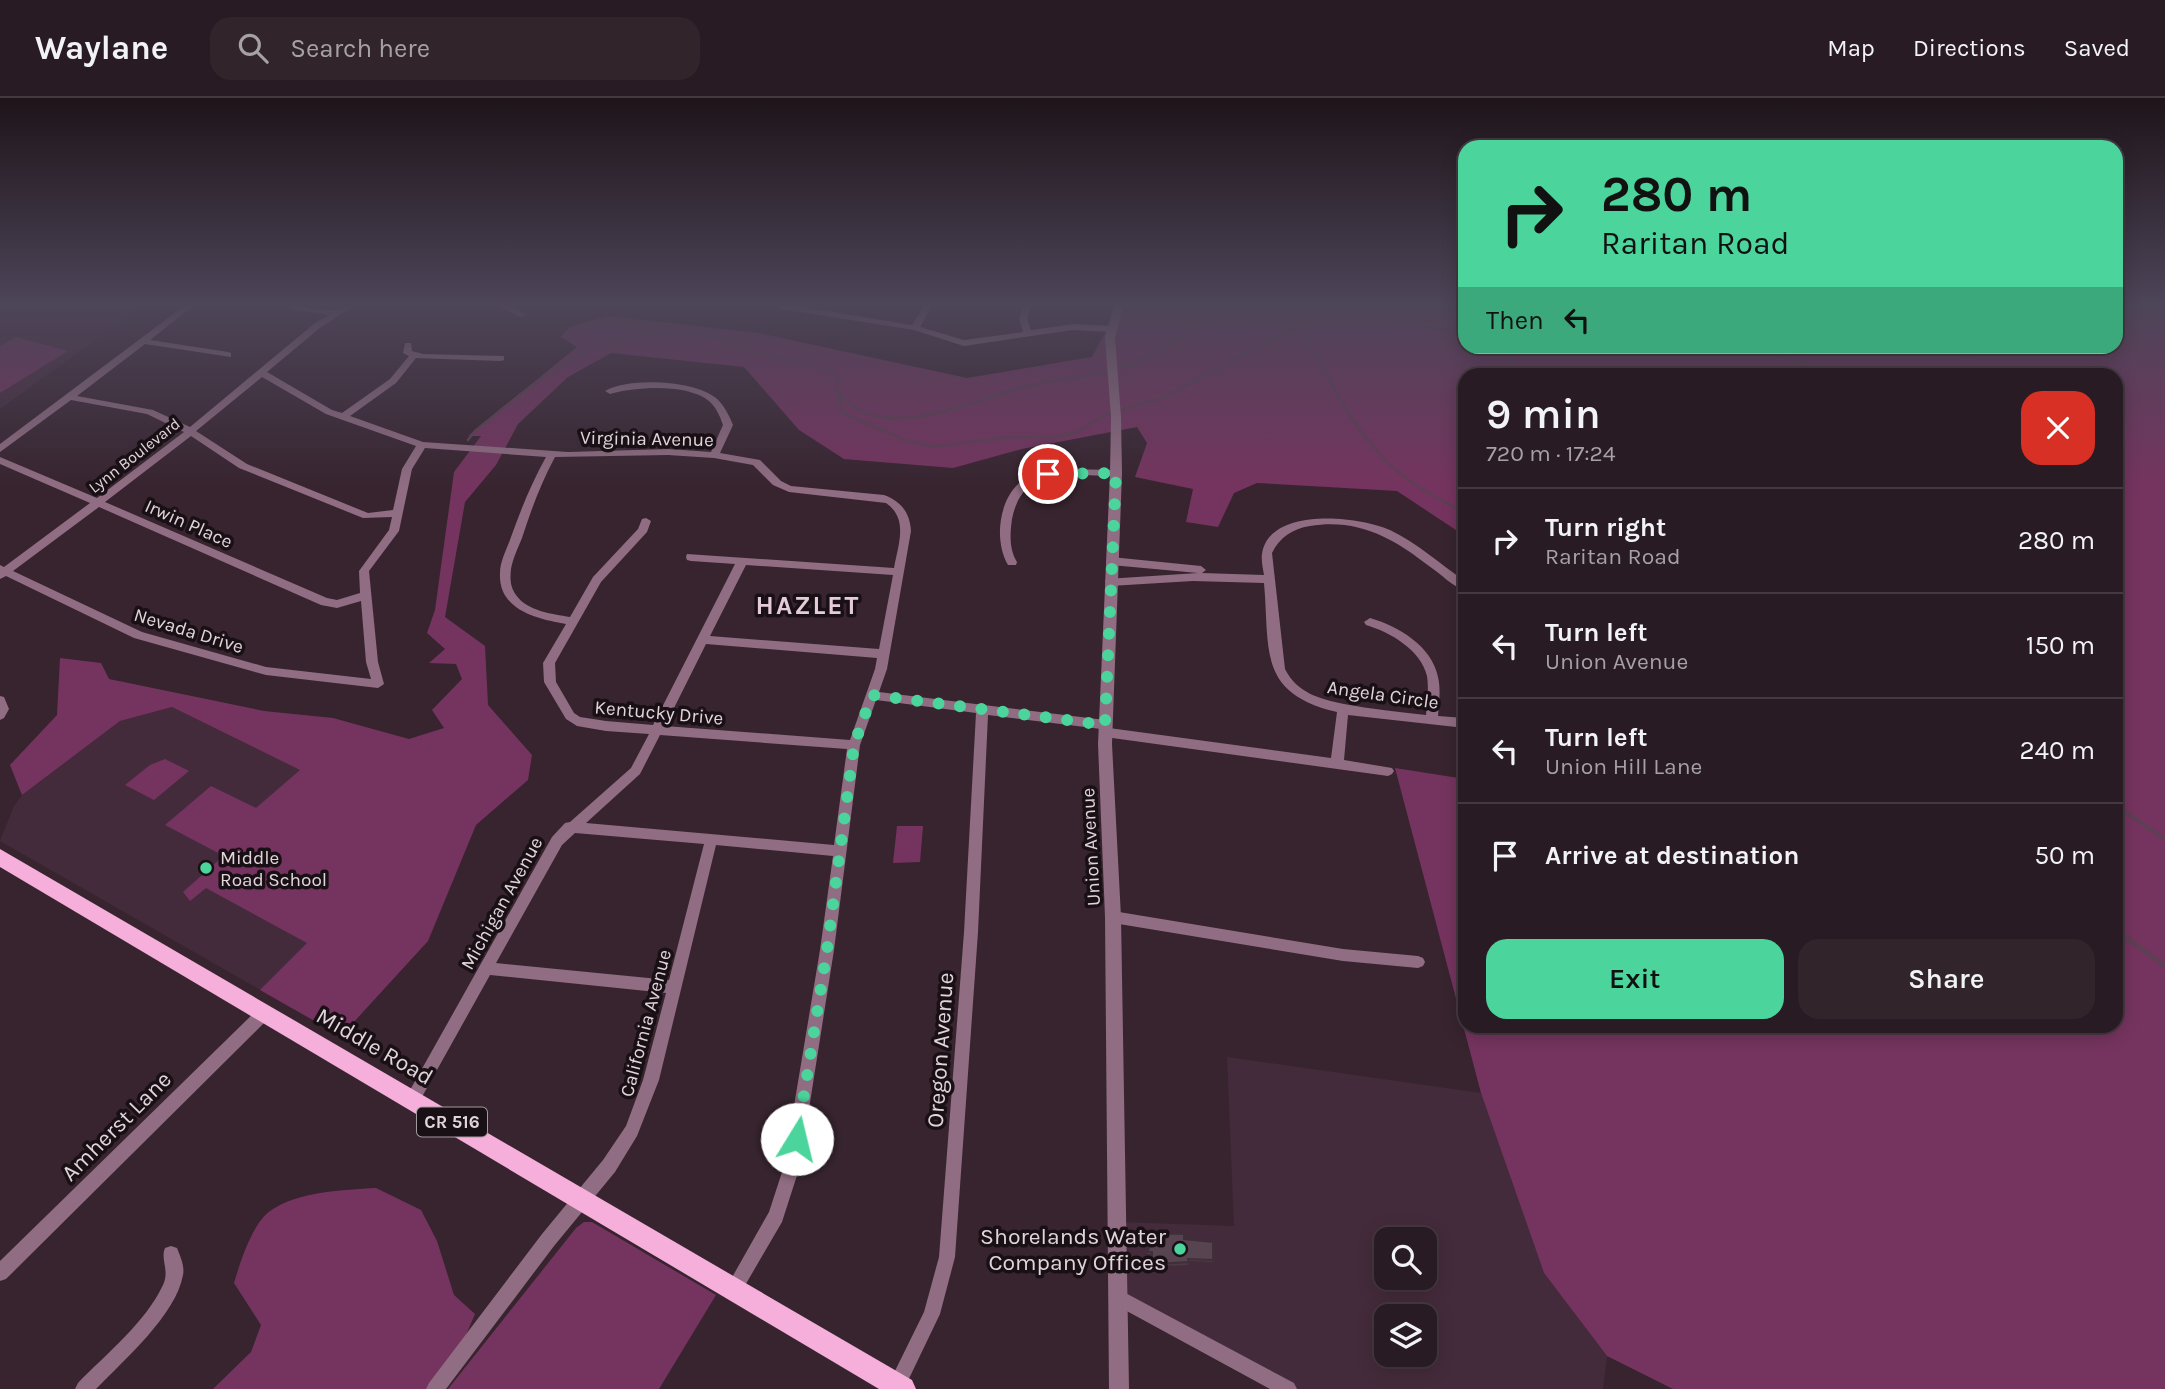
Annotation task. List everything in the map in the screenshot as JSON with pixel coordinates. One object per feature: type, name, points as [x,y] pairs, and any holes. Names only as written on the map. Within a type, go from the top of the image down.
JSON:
[{"type":"main road","name":"Middle Road","points":[[0,857],[900,1387]]},
{"type":"street","points":[[0,449],[110,366]]},
{"type":"street","name":"Lynn Boulevard","points":[[2,572],[191,432],[268,366]]},
{"type":"street","points":[[343,417],[385,387],[404,366]]},
{"type":"street","name":"Union Avenue","points":[[1112,366],[1116,473],[1105,728],[1113,918],[1119,1389]]},
{"type":"street","name":"Virginia Avenue","points":[[260,373],[318,406],[422,445],[552,454],[668,452],[714,455],[756,462],[777,483],[789,489],[890,501],[903,515],[906,527],[884,654],[854,745],[827,950],[792,1166],[776,1216],[733,1288]]},
{"type":"street","points":[[610,391],[641,386],[687,390],[708,396],[724,414],[728,425],[714,455]]},
{"type":"street","points":[[69,397],[141,409],[191,432],[243,466],[367,516],[397,513]]},
{"type":"street","points":[[378,684],[372,662],[364,571],[394,531],[407,469],[422,445]]},
{"type":"street","points":[[552,454],[534,489],[507,565],[505,580],[511,596],[524,608],[543,616],[571,621]]},
{"type":"street","name":"Irwin Place","points":[[0,460],[325,602],[337,604],[365,596]]},
{"type":"street","points":[[1012,562],[1008,556],[1005,538],[1009,503],[1022,484],[1036,477],[1055,473],[1116,473]]},
{"type":"street","name":"Kentucky Drive","points":[[646,521],[643,530],[597,580],[553,651],[548,672],[550,682],[570,716],[577,721],[606,726],[854,745]]},
{"type":"street","name":"Angela Circle","points":[[1458,582],[1390,535],[1356,524],[1309,522],[1286,528],[1269,546],[1268,575],[1280,673],[1292,688],[1307,698],[1343,708],[1458,722]]},
{"type":"street","points":[[691,557],[898,572]]},
{"type":"street","name":"Michigan Avenue","points":[[413,1099],[557,841],[570,827],[629,780],[658,730],[742,561]]},
{"type":"street","points":[[1111,561],[1268,575]]},
{"type":"street","name":"Nevada Drive","points":[[2,572],[138,635],[266,671],[378,684]]},
{"type":"street","points":[[1110,582],[1268,575]]},
{"type":"street","points":[[1370,622],[1396,633],[1424,659],[1433,677],[1432,719]]},
{"type":"street","points":[[704,640],[884,654]]},
{"type":"street","points":[[872,695],[982,709],[1388,771]]},
{"type":"street","points":[[0,700],[3,709],[0,715]]},
{"type":"street","points":[[1337,764],[1343,708]]},
{"type":"street","name":"Oregon Avenue","points":[[900,1387],[932,1314],[947,1257],[971,932],[982,709]]},
{"type":"street","points":[[570,827],[839,851]]},
{"type":"street","name":"California Avenue","points":[[435,1389],[621,1149],[641,1110],[711,841]]},
{"type":"street","points":[[1113,918],[1343,955],[1418,962]]},
{"type":"street","points":[[486,968],[674,987]]},
{"type":"street","name":"Amherst Lane","points":[[0,1273],[265,1012]]},
{"type":"street","points":[[84,1389],[148,1320],[162,1301],[176,1272],[171,1254]]},
{"type":"street","points":[[1118,1297],[1288,1389]]},
{"type":"shaded area","points":[[0,366],[59,366],[0,409]]},
{"type":"shaded area","points":[[0,366],[43,366],[0,393]]},
{"type":"shaded area","points":[[553,366],[587,366],[568,377],[518,424],[496,465],[465,502],[445,617],[485,646],[488,705],[532,755],[528,780],[476,825],[428,941],[341,1036],[260,990],[307,943],[206,888],[190,901],[183,892],[222,855],[165,825],[211,786],[256,808],[300,770],[172,707],[120,721],[22,795],[10,765],[57,715],[60,658],[101,663],[109,679],[264,711],[333,718],[409,739],[444,728],[432,710],[462,679],[456,664],[429,663],[445,649],[427,633],[435,610],[454,472],[481,436],[468,436]]},
{"type":"shaded area","points":[[737,366],[913,366],[967,378],[1037,366],[2165,366],[2165,1389],[1673,1389],[1607,1356],[1544,1273],[1481,1093],[1465,1033],[2123,1033],[2123,368],[1458,368],[1458,531],[1397,491],[1257,483],[1234,493],[1218,527],[1186,522],[1193,489],[1135,477],[1147,443],[1137,427],[1022,449],[953,468],[844,459],[799,430],[744,367]]},
{"type":"shaded area","name":"Middle Road School","points":[[172,707],[301,770],[428,941],[341,1036],[0,841],[14,806],[22,795],[120,721]]},
{"type":"shaded area","points":[[165,759],[189,771],[154,800],[125,785],[150,765]]},
{"type":"shaded area","points":[[1395,768],[1458,778],[1458,1006]]},
{"type":"shaded area","points":[[897,826],[923,826],[920,862],[893,863]]},
{"type":"shaded area","points":[[1227,1057],[1481,1093],[1544,1273],[1607,1356],[1603,1389],[1289,1389],[1119,1299],[1118,1222],[1234,1226]]},
{"type":"shaded area","points":[[376,1188],[421,1210],[437,1241],[454,1295],[475,1314],[466,1335],[431,1389],[213,1389],[251,1352],[261,1325],[234,1283],[247,1244],[264,1217],[282,1204],[308,1195]]},
{"type":"shaded area","points":[[584,1222],[592,1222],[716,1295],[659,1389],[448,1389],[576,1228]]},
{"type":"building","name":"Shorelands Water Company Offices","points":[[1151,1233],[1184,1234],[1184,1239],[1213,1242],[1213,1260],[1188,1259],[1189,1262],[1157,1264],[1156,1259],[1152,1259],[1152,1252],[1148,1252]]},
{"type":"waterway","points":[[468,440],[506,406],[560,366]]},
{"type":"waterway","points":[[816,366],[838,376],[836,390],[856,408],[874,416],[900,418],[939,413],[1033,385],[1124,366]]},
{"type":"waterway","points":[[838,395],[843,413],[905,440],[932,447],[1010,437],[1058,437],[1079,431],[1103,416],[1161,398],[1222,366]]},
{"type":"waterway","points":[[1322,366],[1342,403],[1380,455],[1412,482],[1458,509]]},
{"type":"waterway","points":[[1813,366],[1818,368]]},
{"type":"waterway","points":[[2123,811],[2165,839]]},
{"type":"waterway","points":[[2123,935],[2130,940]]},
{"type":"waterway","points":[[2127,938],[2165,966]]},
{"type":"place","name":"Middle Road School","points":[[206,868]]},
{"type":"place","name":"Shorelands Water Company Offices","points":[[1180,1249]]},
{"type":"district","name":"HAZLET","points":[[808,605]]},
{"type":"route","points":[[797,1139],[827,950],[854,745],[872,695],[1105,725],[1116,473],[1048,474]]}]
